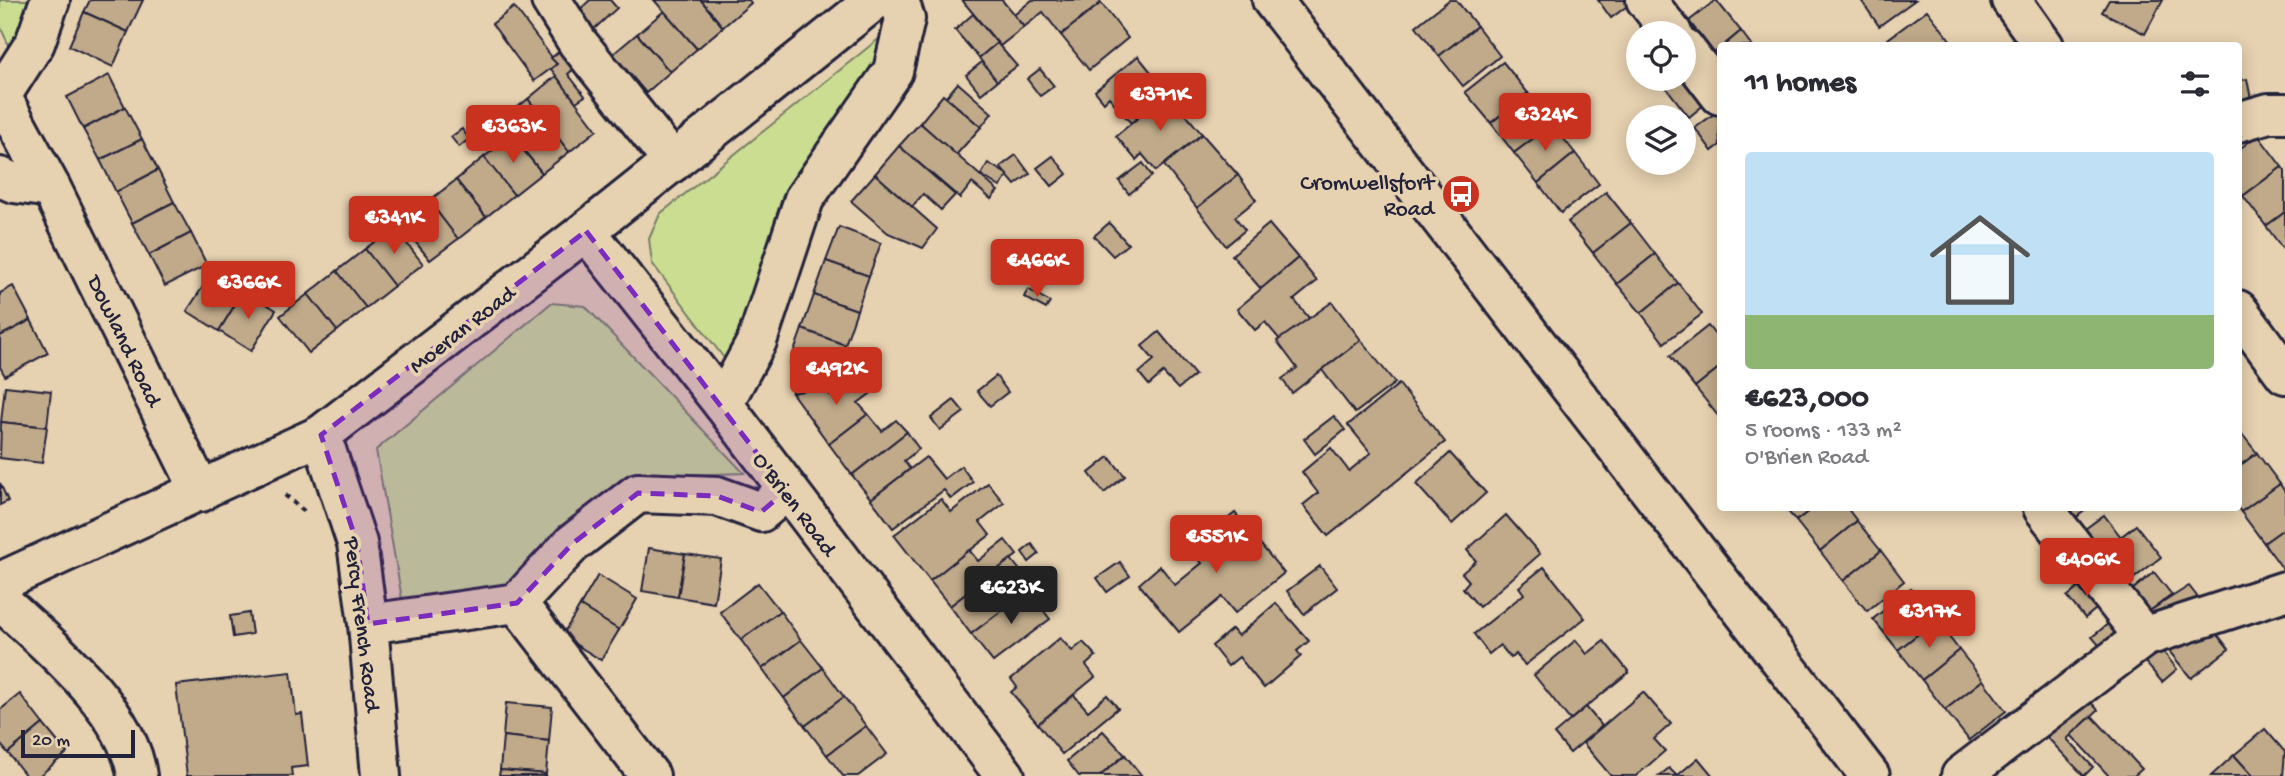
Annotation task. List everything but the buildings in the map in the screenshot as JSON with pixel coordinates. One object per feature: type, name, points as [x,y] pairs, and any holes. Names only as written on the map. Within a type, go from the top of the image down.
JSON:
[{"type":"street","name":"Dowland Road","points":[[50,0],[35,43],[1,95],[51,188],[201,492]]},
{"type":"street","points":[[551,0],[578,43],[673,162]]},
{"type":"street","name":"Moeran Road","points":[[0,582],[321,435],[586,231],[875,0]]},
{"type":"street","points":[[723,404],[757,341],[804,199],[893,71],[905,19],[900,0]]},
{"type":"street","points":[[1272,0],[1870,776]]},
{"type":"street","points":[[1646,0],[1663,21]]},
{"type":"street","points":[[2011,0],[2041,42]]},
{"type":"street","points":[[1696,64],[1717,91]]},
{"type":"street","points":[[2242,121],[2269,113],[2285,113]]},
{"type":"street","points":[[0,177],[14,183],[51,188]]},
{"type":"street","name":"O'Brien Road","points":[[586,231],[723,404],[786,491],[1005,776]]},
{"type":"street","points":[[2242,315],[2285,374]]},
{"type":"street","name":"Percy French Road","points":[[321,435],[357,543],[368,624],[381,776]]},
{"type":"street","points":[[368,624],[517,603],[572,544],[638,493],[717,496],[761,512],[786,491]]},
{"type":"street","points":[[2045,511],[2144,637]]},
{"type":"street","points":[[1961,776],[2144,637],[2285,591]]},
{"type":"street","points":[[0,600],[96,691],[135,760],[137,776]]},
{"type":"street","points":[[517,603],[650,776]]},
{"type":"path","points":[[282,492],[309,515]]},
{"type":"highlighted area","points":[[586,231],[786,491],[761,512],[717,496],[638,493],[572,544],[517,603],[368,624],[357,543],[321,435]]},
{"type":"green space","points":[[0,0],[30,0],[10,48],[0,26]]},
{"type":"green space","points":[[891,29],[891,43],[778,229],[727,362],[652,263],[649,239],[660,214]]},
{"type":"green space","points":[[551,303],[585,306],[744,473],[624,477],[558,532],[522,585],[402,599],[376,450]]},
{"type":"place","name":"Cromwellsfort Road","points":[[1461,194]]}]
